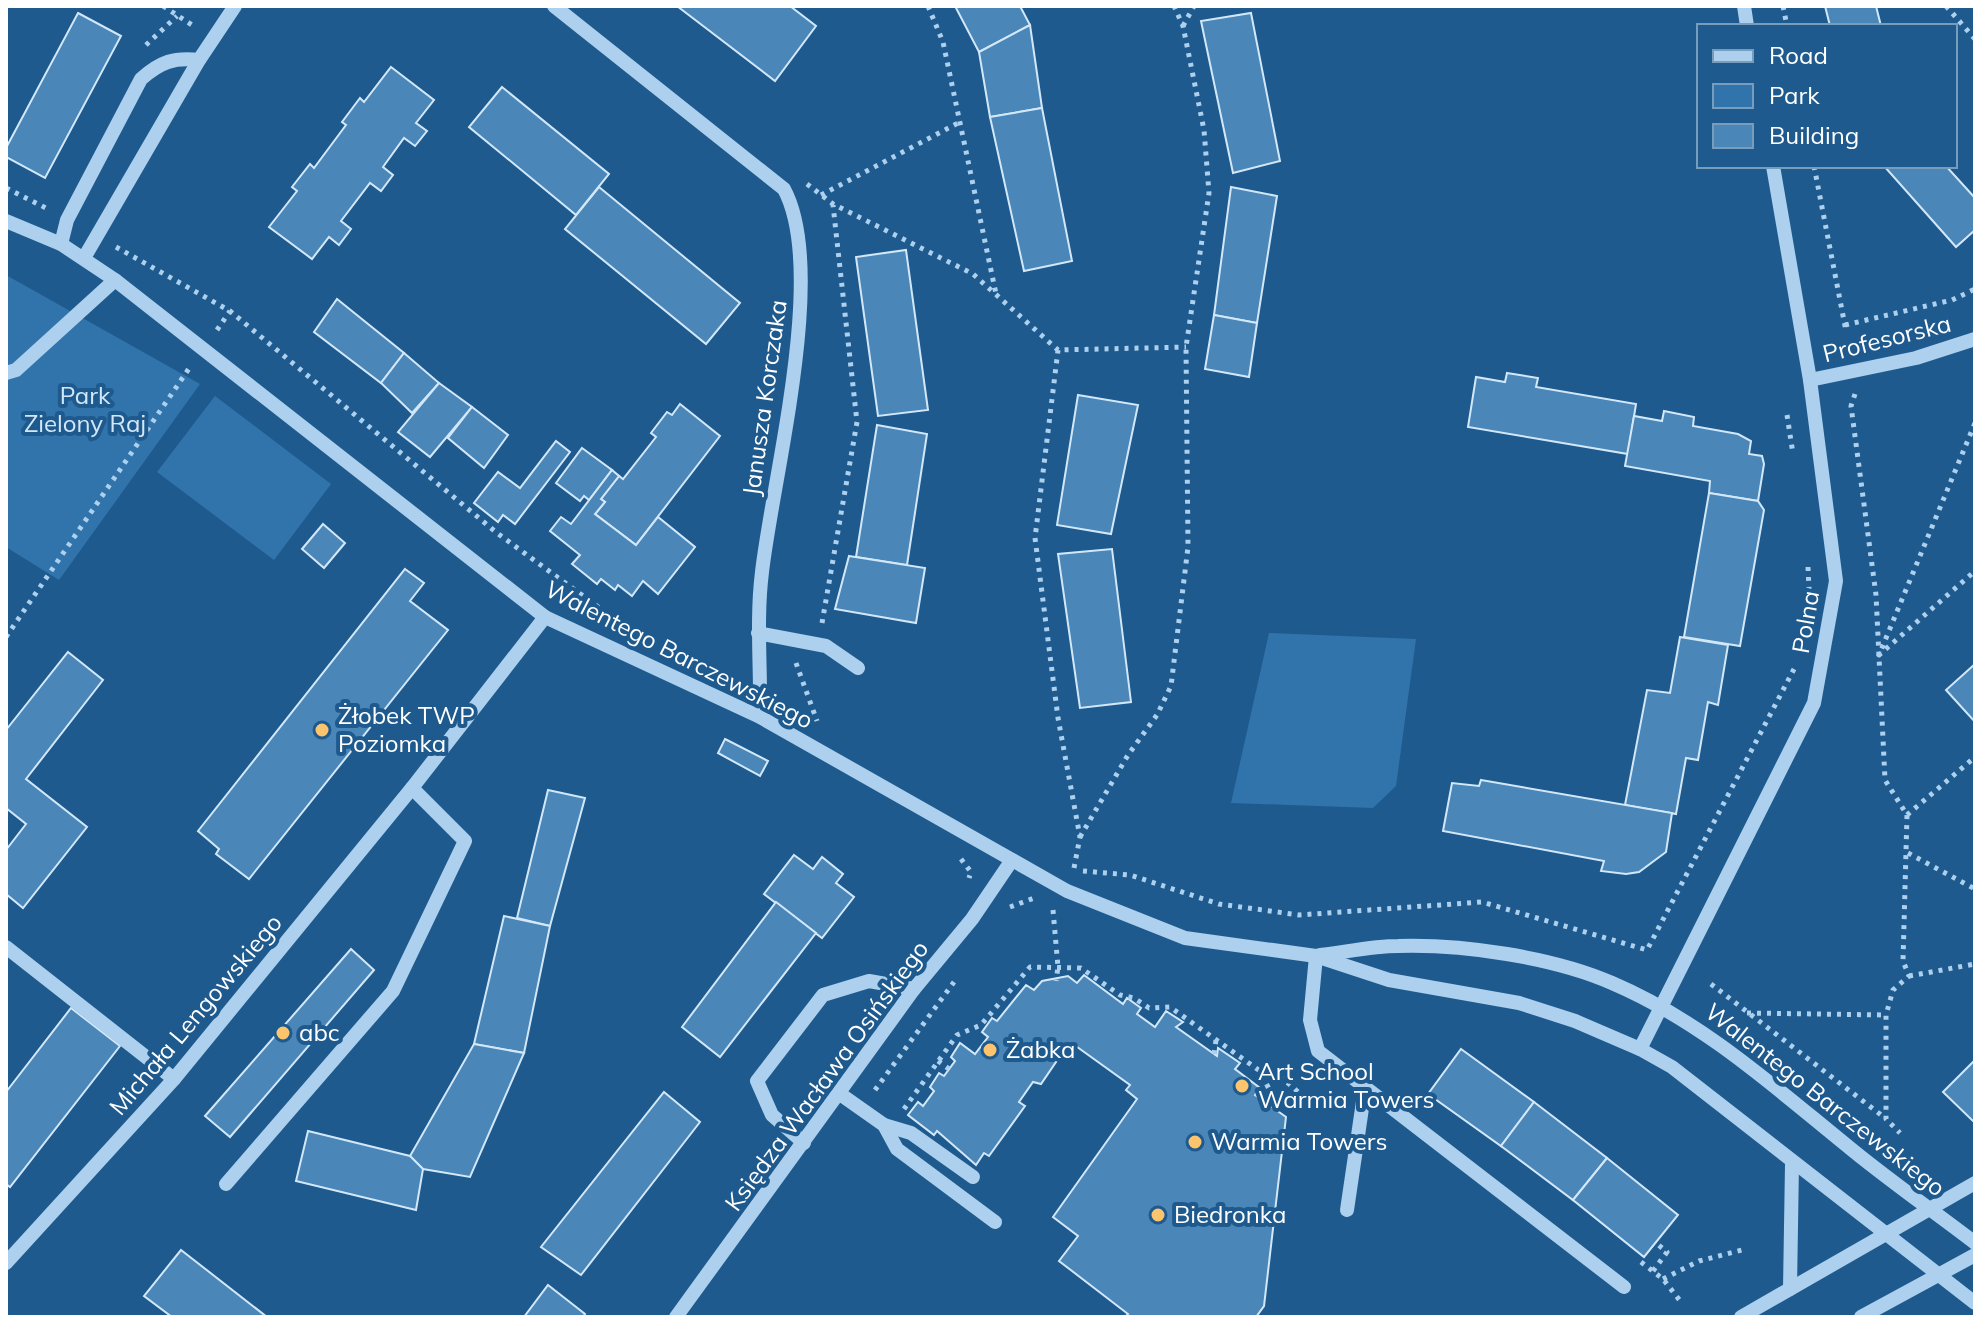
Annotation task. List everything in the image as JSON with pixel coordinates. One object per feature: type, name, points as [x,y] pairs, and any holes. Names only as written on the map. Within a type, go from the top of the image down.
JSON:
[{"type":"street","points":[[84,258],[199,60],[235,6]]},
{"type":"street","name":"Janusza Korczaka","points":[[554,6],[784,189],[792,204],[803,290],[762,572],[758,633],[760,717]]},
{"type":"street","points":[[61,244],[67,220],[141,79],[158,64],[180,58],[199,60]]},
{"type":"street","name":"Polna","points":[[1640,1049],[1814,703],[1836,581],[1810,380],[1773,168]]},
{"type":"street","name":"Walentego Barczewskiego","points":[[6,221],[61,244],[115,280],[545,617],[760,717],[1101,907],[1185,938],[1316,956],[1389,980],[1519,1003],[1640,1049],[1672,1067],[1792,1164],[1975,1303]]},
{"type":"street","points":[[6,373],[16,370],[115,280]]},
{"type":"street","name":"Profesorska","points":[[1810,380],[1916,358],[1975,339]]},
{"type":"street","name":"Michała Lengowskiego","points":[[6,1263],[174,1079],[412,788],[545,617]]},
{"type":"street","points":[[758,633],[826,646],[858,668]]},
{"type":"street","points":[[226,1184],[393,991],[465,841],[412,788]]},
{"type":"street","name":"Księdza Wacława Osińskiego","points":[[676,1317],[914,989],[972,919],[1012,860]]},
{"type":"street","name":"Walentego Barczewskiego","points":[[1316,956],[1398,946],[1474,951],[1555,965],[1609,981],[1661,1006],[1714,1038],[1975,1243]]},
{"type":"street","points":[[6,947],[174,1079]]},
{"type":"street","points":[[1316,956],[1310,1020],[1318,1051],[1624,1287]]},
{"type":"street","points":[[804,1143],[772,1115],[757,1081],[823,995],[869,981],[914,989]]},
{"type":"street","points":[[1347,1210],[1365,1088]]},
{"type":"street","points":[[840,1094],[884,1125],[911,1133],[973,1177]]},
{"type":"street","points":[[884,1125],[897,1149],[995,1222]]},
{"type":"street","points":[[1790,1289],[1792,1164]]},
{"type":"street","points":[[1741,1317],[1975,1183]]},
{"type":"street","points":[[1861,1317],[1975,1255]]},
{"type":"path","points":[[163,6],[212,39]]},
{"type":"path","points":[[928,6],[943,42],[996,295]]},
{"type":"path","points":[[1074,868],[1080,837],[1128,755],[1157,715],[1171,686],[1188,547],[1186,347],[1209,193],[1204,130],[1183,26],[1174,6]]},
{"type":"path","points":[[1183,26],[1194,6]]},
{"type":"path","points":[[1946,6],[1975,39]]},
{"type":"path","points":[[821,195],[960,122]]},
{"type":"path","points":[[1814,168],[1846,328],[1952,300],[1975,289]]},
{"type":"path","points":[[798,178],[833,204],[973,274],[1058,350],[1186,347]]},
{"type":"path","points":[[6,188],[67,220]]},
{"type":"path","points":[[811,623],[822,624],[857,422],[833,204]]},
{"type":"path","points":[[96,236],[230,311],[497,533],[630,630]]},
{"type":"path","points":[[6,637],[230,311]]},
{"type":"path","points":[[1058,350],[1035,538],[1058,718],[1080,837]]},
{"type":"path","points":[[1857,387],[1851,406],[1876,595],[1885,780],[1907,815],[1903,961],[1909,976]]},
{"type":"path","points":[[1787,415],[1794,460]]},
{"type":"path","points":[[1879,655],[1975,423]]},
{"type":"path","points":[[1808,564],[1810,603]]},
{"type":"path","points":[[1879,655],[1975,571]]},
{"type":"path","points":[[793,654],[819,725]]},
{"type":"path","points":[[1060,860],[1074,868],[1130,875],[1219,904],[1299,915],[1482,902],[1647,950],[1767,726],[1797,658]]},
{"type":"path","points":[[1907,815],[1975,757]]},
{"type":"path","points":[[1908,853],[1975,889]]},
{"type":"path","points":[[1054,911],[1056,981]]},
{"type":"path","points":[[1886,1119],[1886,1015],[1893,990],[1909,976],[1975,964]]},
{"type":"path","points":[[884,1125],[904,1108],[957,1035],[981,1025],[1030,967],[1081,968],[1120,995],[1134,998],[1149,1008],[1170,1007],[1260,1071],[1269,1089]]},
{"type":"path","points":[[1711,984],[1900,1133]]},
{"type":"path","points":[[1747,1013],[1886,1015]]},
{"type":"path","points":[[1214,1054],[1216,1040]]},
{"type":"path","points":[[938,1061],[949,1069]]},
{"type":"path","points":[[1260,1071],[1270,1072],[1283,1080],[1308,1104]]},
{"type":"path","points":[[1653,1271],[1667,1252],[1656,1243]]},
{"type":"path","points":[[1663,1279],[1699,1261],[1746,1249]]},
{"type":"path","points":[[1641,1262],[1663,1279],[1681,1302]]},
{"type":"green space","name":"Park Zielony Raj","points":[[6,275],[200,384],[59,580],[6,547]]},
{"type":"green space","points":[[215,396],[331,484],[274,560],[157,472]]},
{"type":"green space","points":[[1269,633],[1416,639],[1396,786],[1373,808],[1231,803]]},
{"type":"building","points":[[677,6],[790,6],[816,26],[775,81]]},
{"type":"building","points":[[955,6],[1020,6],[1030,25],[979,52]]},
{"type":"building","points":[[1825,6],[1876,6],[1880,24],[1830,24]]},
{"type":"building","points":[[78,13],[121,36],[45,178],[6,157],[6,148]]},
{"type":"building","points":[[1251,13],[1280,161],[1233,173],[1201,21]]},
{"type":"building","points":[[1030,25],[1042,108],[990,117],[979,52]]},
{"type":"building","points":[[391,67],[434,100],[416,123],[427,131],[415,146],[404,138],[383,167],[393,175],[381,191],[370,183],[341,221],[351,229],[339,245],[329,237],[312,259],[269,227],[297,191],[292,187],[310,164],[314,168],[346,125],[342,122],[360,98],[364,102]]},
{"type":"building","points":[[502,87],[609,174],[576,215],[469,127]]},
{"type":"building","points":[[1042,108],[1072,261],[1024,271],[990,117]]},
{"type":"building","points":[[1886,168],[1948,168],[1975,198],[1975,230],[1956,247]]},
{"type":"building","points":[[599,187],[740,303],[706,344],[565,229]]},
{"type":"building","points":[[1231,187],[1277,196],[1257,323],[1214,315]]},
{"type":"building","points":[[906,250],[928,410],[878,416],[856,257]]},
{"type":"building","points":[[337,299],[404,353],[381,383],[314,332]]},
{"type":"building","points":[[1214,315],[1257,323],[1249,377],[1205,369]]},
{"type":"building","points":[[404,353],[439,383],[412,413],[381,383]]},
{"type":"building","points":[[1507,373],[1538,378],[1536,387],[1636,404],[1628,454],[1468,427],[1476,377],[1505,382]]},
{"type":"building","points":[[439,383],[472,407],[430,457],[398,432]]},
{"type":"building","points":[[1078,395],[1138,405],[1111,534],[1057,525]]},
{"type":"building","points":[[680,404],[720,436],[636,545],[595,514],[605,502],[601,499],[619,476],[623,479],[656,437],[651,433],[667,412],[672,415]]},
{"type":"building","points":[[472,407],[508,435],[484,468],[448,438]]},
{"type":"building","points":[[1664,411],[1694,417],[1693,426],[1738,434],[1751,441],[1749,454],[1762,456],[1764,464],[1758,501],[1709,493],[1710,481],[1625,466],[1634,416],[1662,421]]},
{"type":"building","points":[[877,425],[927,434],[907,565],[856,557]]},
{"type":"building","points":[[556,441],[570,452],[515,524],[503,515],[498,522],[474,503],[498,472],[520,488]]},
{"type":"building","points":[[582,448],[612,470],[589,500],[584,496],[580,501],[556,483]]},
{"type":"building","points":[[612,470],[619,476],[601,499],[605,502],[595,514],[636,545],[658,517],[695,547],[658,594],[643,581],[632,596],[618,585],[615,590],[601,579],[597,584],[572,564],[580,555],[550,531],[561,517],[571,524]]},
{"type":"building","points":[[1709,493],[1758,501],[1764,510],[1740,646],[1684,637]]},
{"type":"building","points":[[323,524],[345,543],[324,568],[302,549]]},
{"type":"building","points":[[1112,549],[1131,702],[1080,708],[1058,554]]},
{"type":"building","points":[[849,556],[925,568],[916,623],[835,609]]},
{"type":"building","points":[[405,569],[424,583],[410,601],[448,630],[249,879],[216,854],[219,849],[198,831]]},
{"type":"building","points":[[1680,637],[1728,645],[1718,705],[1708,702],[1698,760],[1686,758],[1676,814],[1625,805],[1647,690],[1670,693]]},
{"type":"building","points":[[68,652],[103,680],[26,779],[87,827],[23,908],[6,894],[6,850],[26,824],[6,808],[6,730]]},
{"type":"building","points":[[1975,664],[1975,722],[1946,690]]},
{"type":"building","points":[[725,739],[768,761],[760,776],[718,753]]},
{"type":"building","points":[[1481,780],[1672,813],[1666,852],[1639,872],[1626,874],[1601,871],[1604,861],[1443,831],[1452,783],[1479,786]]},
{"type":"building","points":[[548,790],[585,798],[550,926],[517,918]]},
{"type":"building","points":[[794,855],[813,869],[822,857],[843,874],[836,883],[854,897],[822,938],[764,894]]},
{"type":"building","points":[[776,902],[816,933],[720,1057],[682,1027]]},
{"type":"building","points":[[504,916],[550,926],[524,1053],[474,1044]]},
{"type":"building","points":[[351,949],[374,970],[230,1137],[205,1116]]},
{"type":"building","name":"Warmia Towers","points":[[1084,975],[1123,1004],[1127,998],[1141,1008],[1137,1014],[1155,1027],[1166,1011],[1183,1022],[1176,1027],[1217,1056],[1218,1048],[1240,1063],[1235,1069],[1260,1088],[1255,1095],[1286,1117],[1264,1306],[1256,1317],[1125,1317],[1128,1314],[1059,1261],[1078,1236],[1053,1217],[1137,1099],[1126,1090],[1130,1085],[1073,1044],[1067,1050],[1060,1047],[1053,1056],[1058,1059],[1041,1084],[1033,1082],[1019,1102],[1025,1106],[989,1156],[984,1153],[976,1165],[937,1131],[934,1135],[908,1115],[918,1102],[923,1106],[934,1091],[930,1087],[939,1073],[944,1076],[955,1061],[951,1057],[960,1043],[975,1054],[988,1037],[982,1032],[992,1018],[997,1021],[1026,985],[1034,990],[1042,981],[1068,976],[1077,983]]},
{"type":"building","points":[[71,1008],[120,1046],[10,1187],[6,1184],[6,1092]]},
{"type":"building","points":[[474,1044],[524,1053],[470,1177],[423,1169],[410,1156]]},
{"type":"building","points":[[1461,1049],[1534,1102],[1501,1146],[1428,1094]]},
{"type":"building","points":[[1975,1060],[1975,1123],[1943,1092]]},
{"type":"building","points":[[664,1092],[700,1122],[581,1275],[541,1247]]},
{"type":"building","points":[[1534,1102],[1607,1158],[1573,1200],[1501,1146]]},
{"type":"building","points":[[308,1131],[410,1156],[423,1169],[416,1210],[296,1181]]},
{"type":"building","points":[[1607,1158],[1678,1215],[1644,1257],[1573,1200]]},
{"type":"building","points":[[181,1250],[267,1317],[172,1317],[144,1296]]},
{"type":"building","points":[[548,1285],[585,1314],[583,1317],[524,1317]]},
{"type":"place","name":"Żłobek TWP Poziomka","points":[[322,730]]},
{"type":"place","name":"abc","points":[[283,1033]]},
{"type":"place","name":"Żabka","points":[[990,1050]]},
{"type":"place","name":"Art School Warmia Towers","points":[[1242,1086]]},
{"type":"place","name":"Warmia Towers","points":[[1195,1142]]},
{"type":"place","name":"Biedronka","points":[[1158,1215]]}]
